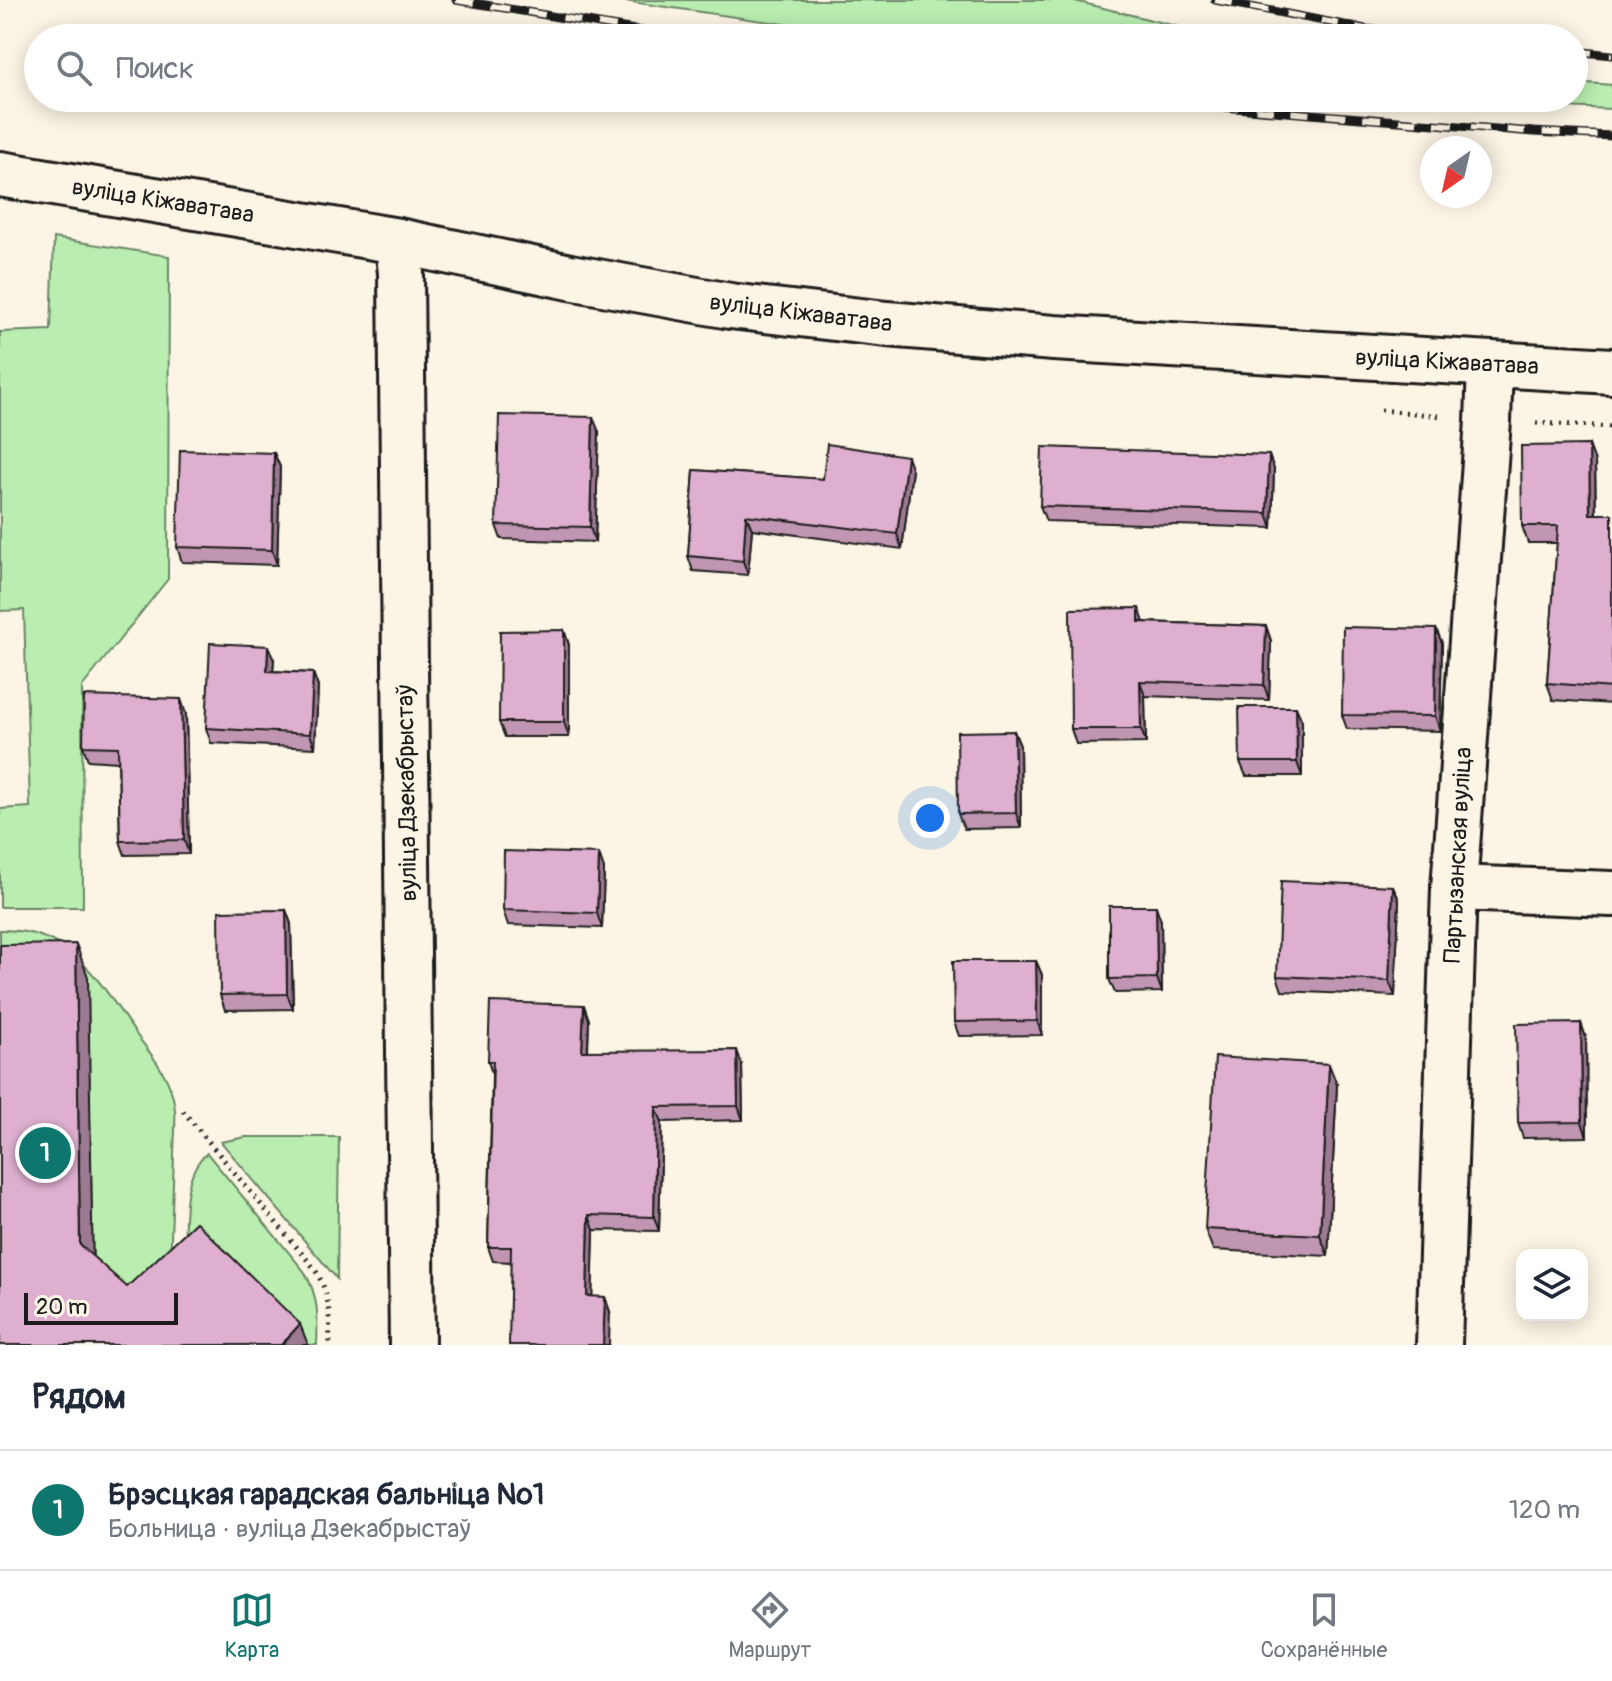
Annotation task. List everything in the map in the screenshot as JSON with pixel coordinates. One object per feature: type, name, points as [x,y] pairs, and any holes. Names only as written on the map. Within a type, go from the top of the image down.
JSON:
[{"type":"street","name":"вуліца Кіжаватава","points":[[0,174],[398,241],[730,306],[887,324],[1054,338],[1612,371]]},
{"type":"street","name":"вуліца Дзекабрыстаў","points":[[398,241],[401,274],[412,1345]]},
{"type":"street","name":"Партызанская вуліца","points":[[1439,1345],[1454,888],[1490,366]]},
{"type":"street","points":[[1454,888],[1612,894]]},
{"type":"path","points":[[183,1111],[319,1276],[329,1299],[330,1345]]},
{"type":"green space","points":[[618,0],[1071,0],[1168,24],[784,24]]},
{"type":"green space","points":[[1588,83],[1612,85],[1612,109],[1588,108]]},
{"type":"green space","points":[[54,238],[169,256],[168,579],[82,687],[83,907],[0,907],[0,809],[30,807],[24,610],[0,611],[0,332],[51,330]]},
{"type":"green space","points":[[0,930],[46,938],[80,961],[95,976],[166,1077],[174,1101],[175,1117],[170,1266],[184,1267],[188,1190],[198,1163],[207,1153],[304,1271],[315,1298],[317,1345],[115,1343],[93,1278],[88,1017],[0,978]]},
{"type":"green space","points":[[246,1137],[339,1137],[337,1279],[221,1142]]},
{"type":"building","points":[[499,415],[593,417],[590,527],[496,525]]},
{"type":"building","points":[[827,444],[907,456],[897,534],[746,515],[743,561],[688,556],[694,470],[823,479]]},
{"type":"building","points":[[1589,445],[1590,514],[1612,514],[1612,688],[1547,683],[1558,526],[1522,526],[1521,446]]},
{"type":"building","points":[[1042,447],[1269,455],[1267,513],[1040,506]]},
{"type":"building","points":[[180,450],[274,453],[272,550],[177,547]]},
{"type":"building","points":[[1139,608],[1139,622],[1266,626],[1264,685],[1140,681],[1141,729],[1071,729],[1070,609]]},
{"type":"building","points":[[1343,627],[1436,629],[1435,716],[1342,715]]},
{"type":"building","points":[[564,630],[564,722],[499,722],[500,631]]},
{"type":"building","points":[[210,643],[268,646],[267,671],[313,673],[310,734],[206,728]]},
{"type":"building","points":[[84,696],[181,699],[184,840],[120,841],[118,747],[83,746]]},
{"type":"building","points":[[1239,707],[1296,707],[1297,762],[1240,762]]},
{"type":"building","points":[[1014,731],[1016,813],[958,814],[957,732]]},
{"type":"building","points":[[504,851],[599,854],[597,913],[503,910]]},
{"type":"building","points":[[1281,881],[1393,886],[1389,981],[1277,976]]},
{"type":"building","points":[[1109,906],[1156,906],[1157,978],[1109,979]]},
{"type":"building","points":[[286,910],[287,994],[220,995],[219,911]]},
{"type":"building","points":[[76,944],[80,1245],[127,1287],[196,1222],[300,1324],[281,1345],[0,1345],[0,945]]},
{"type":"building","points":[[953,961],[1036,961],[1037,1021],[954,1022]]},
{"type":"building","points":[[490,1002],[584,1005],[582,1051],[737,1050],[738,1106],[656,1107],[654,1217],[589,1215],[587,1296],[605,1297],[603,1345],[509,1345],[511,1247],[488,1247],[493,1061],[488,1061]]},
{"type":"building","points":[[1581,1023],[1582,1122],[1518,1123],[1516,1024]]},
{"type":"building","points":[[1215,1057],[1329,1064],[1320,1235],[1205,1229]]},
{"type":"railway","points":[[456,0],[599,24]]},
{"type":"railway","points":[[1215,0],[1339,24]]},
{"type":"railway","points":[[1588,52],[1612,55]]},
{"type":"railway","points":[[1286,112],[1612,136]]},
{"type":"place","name":"Брэсцкая гарадская бальніца №1","points":[[45,1153]]}]
